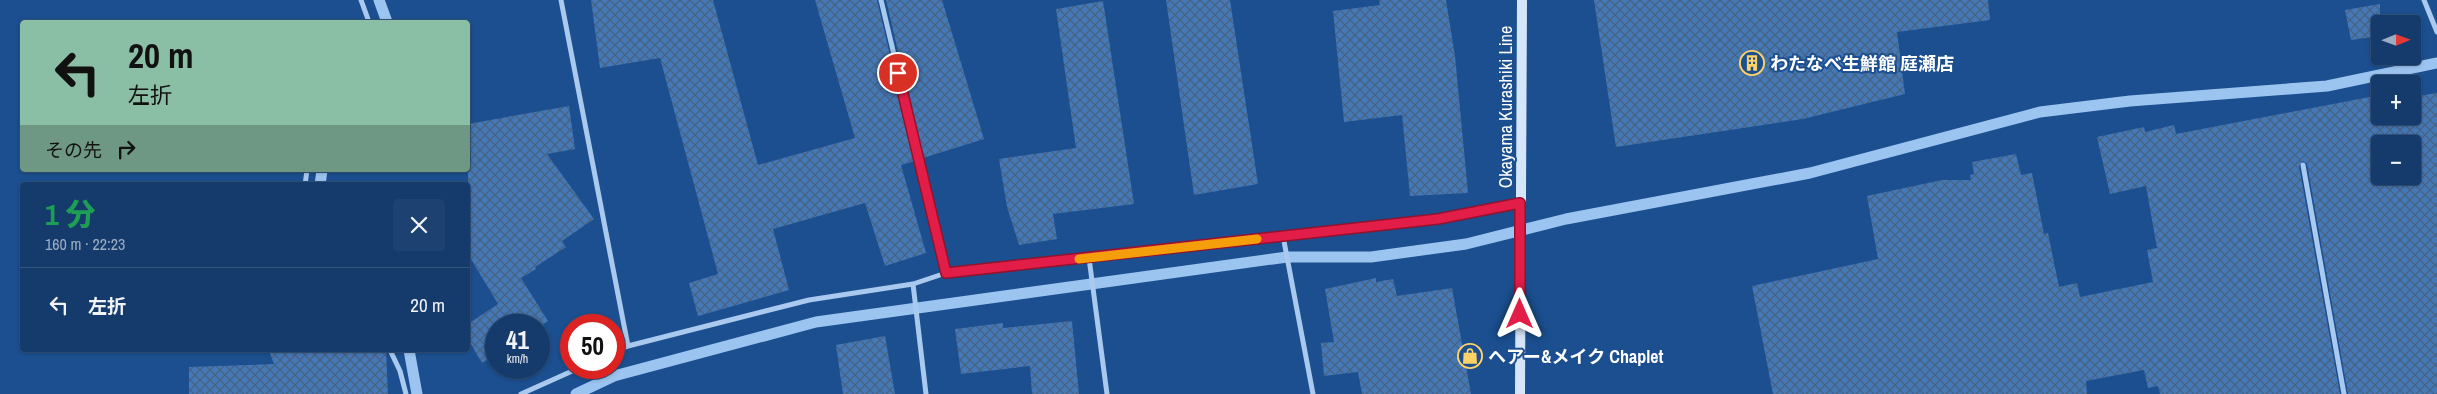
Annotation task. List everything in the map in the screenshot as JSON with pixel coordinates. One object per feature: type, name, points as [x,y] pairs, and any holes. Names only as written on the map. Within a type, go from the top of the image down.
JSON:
[{"type":"main road","name":"Okayama Kurashiki Line","points":[[1520,394],[1522,0]]},
{"type":"street","points":[[362,0],[368,20]]},
{"type":"street","points":[[561,0],[628,346]]},
{"type":"street","points":[[881,0],[946,273]]},
{"type":"street","points":[[2424,0],[2437,32]]},
{"type":"street","points":[[2303,165],[2344,394]]},
{"type":"street","points":[[625,347],[809,300],[913,284],[946,273],[1438,219],[1520,203]]},
{"type":"street","points":[[1283,236],[1312,394]]},
{"type":"street","points":[[1089,258],[1107,394]]},
{"type":"street","points":[[913,284],[926,394]]},
{"type":"street","points":[[391,352],[400,371],[406,394]]},
{"type":"street","points":[[521,394],[560,377]]},
{"type":"building","points":[[591,0],[713,0],[758,165],[855,138],[815,0],[877,0],[915,161],[901,165],[926,253],[885,266],[865,203],[773,229],[789,290],[698,316],[689,283],[718,274],[660,58],[600,68]]},
{"type":"building","points":[[886,0],[942,0],[984,139],[923,158]]},
{"type":"building","points":[[1166,0],[1230,0],[1258,184],[1194,195]]},
{"type":"building","points":[[1379,0],[1446,0],[1455,56],[1468,193],[1410,196],[1402,115],[1344,122],[1333,11],[1380,5]]},
{"type":"building","name":"わたなべ生鮮館 庭瀬店","points":[[1594,0],[1988,0],[1990,20],[1897,32],[1905,94],[1803,119],[1616,147]]},
{"type":"building","points":[[1103,1],[1134,204],[1053,214],[1057,239],[1019,245],[1007,207],[999,159],[1076,148],[1056,9]]},
{"type":"building","points":[[2380,4],[2380,15],[2371,15],[2371,37],[2351,40],[2345,10]]},
{"type":"building","points":[[2437,93],[2437,394],[2348,394],[2307,164],[2303,161],[2299,166],[2340,394],[2160,394],[2158,386],[2148,388],[2144,370],[2086,381],[2087,394],[1773,394],[1752,286],[1878,259],[1867,196],[1942,180],[1971,180],[1970,175],[1974,174],[1972,162],[2016,154],[2021,175],[2032,173],[2044,234],[2048,233],[2059,287],[2077,283],[2080,297],[2153,282],[2147,250],[2157,248],[2146,186],[2110,194],[2097,137],[2144,127],[2145,132],[2174,125],[2176,134],[2371,97],[2371,125],[2421,125],[2421,96]]},
{"type":"building","points":[[569,106],[575,149],[547,154],[594,219],[562,241],[566,247],[521,278],[544,314],[485,314],[485,361],[482,363],[470,342],[470,323],[498,304],[470,257],[470,182],[468,182],[468,172],[470,172],[470,124]]},
{"type":"building","points":[[1376,278],[1376,282],[1393,279],[1397,296],[1452,288],[1471,394],[1362,394],[1358,372],[1324,376],[1321,343],[1334,342],[1325,289]]},
{"type":"building","points":[[1072,321],[1079,394],[1032,394],[1030,366],[961,374],[955,329],[1003,323],[1003,328]]},
{"type":"building","points":[[885,336],[895,394],[843,394],[836,345]]},
{"type":"building","points":[[270,352],[386,352],[388,394],[189,394],[189,367],[274,364]]},
{"type":"waterway","points":[[379,0],[386,20]]},
{"type":"waterway","points":[[576,394],[614,376],[816,322],[1287,257],[1371,257],[1466,244],[1566,219],[1810,173],[2040,112],[2130,101],[2327,86],[2437,63]]},
{"type":"waterway","points":[[320,182],[322,172]]},
{"type":"waterway","points":[[409,352],[417,394]]},
{"type":"slow traffic","points":[[1079,259],[1257,239]]},
{"type":"place","name":"わたなべ生鮮館 庭瀬店","points":[[1752,63]]},
{"type":"place","name":"ヘアー&メイク Chaplet","points":[[1470,356]]},
{"type":"route","points":[[898,73],[946,273],[1438,219],[1520,203],[1520,314]]}]
